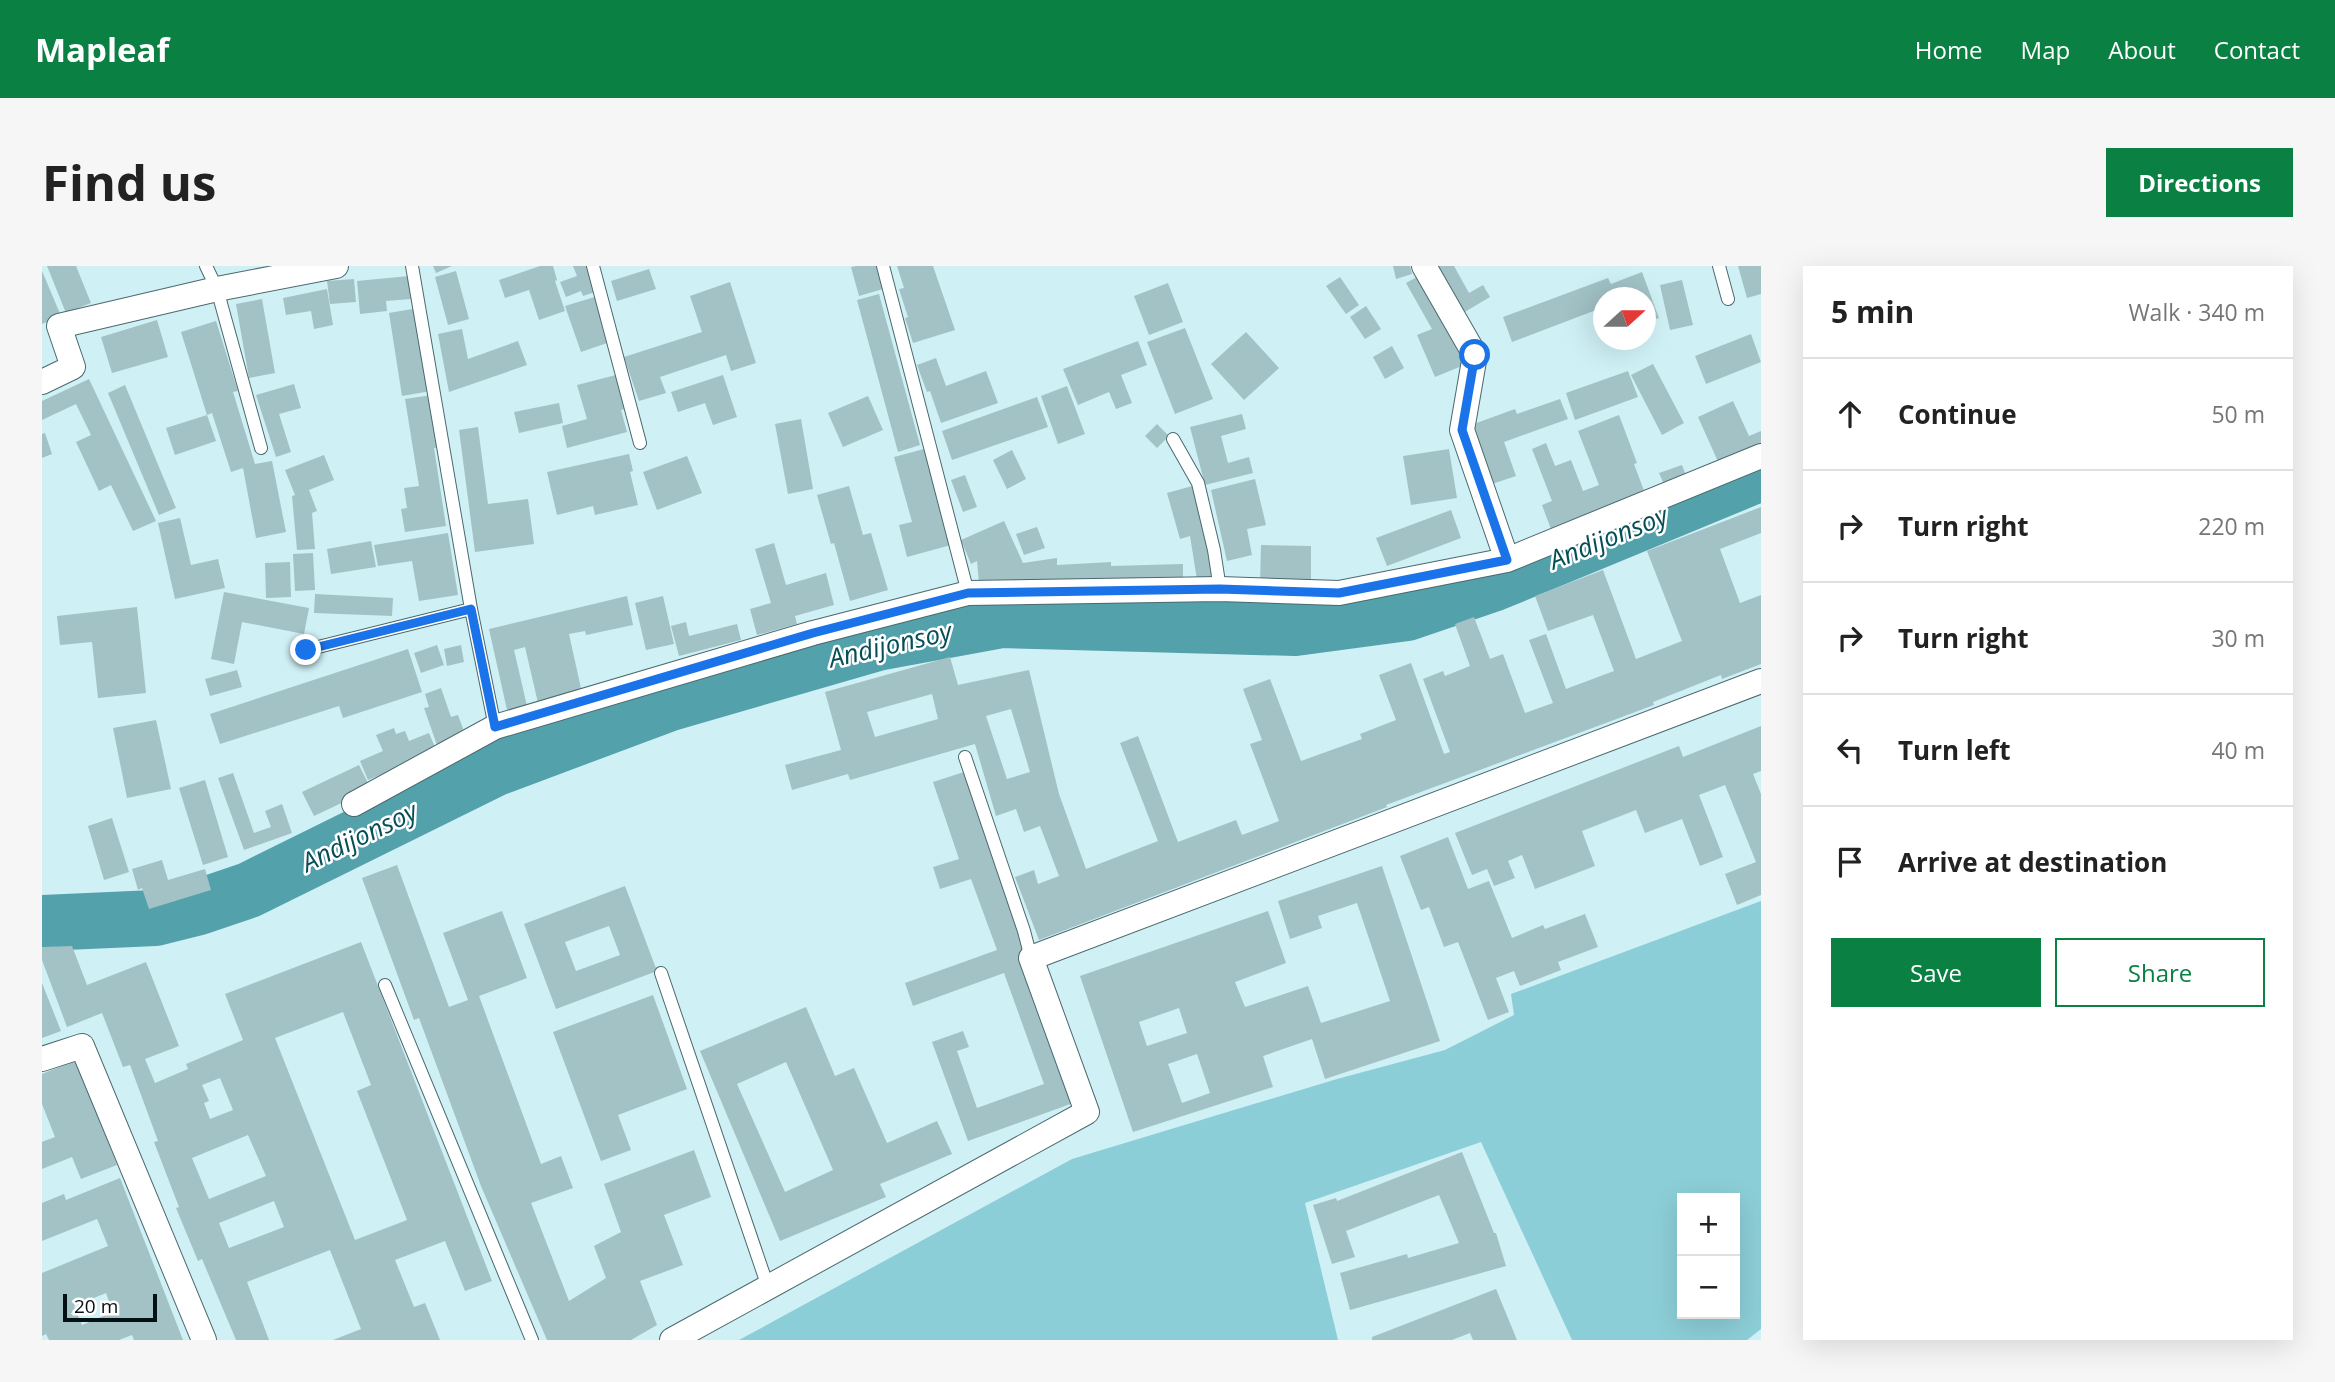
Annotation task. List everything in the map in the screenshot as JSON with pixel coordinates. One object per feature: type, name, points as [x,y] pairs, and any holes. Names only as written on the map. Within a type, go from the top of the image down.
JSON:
[{"type":"street","points":[[42,382],[81,369],[59,326],[217,289],[336,266]]},
{"type":"street","points":[[1424,266],[1475,355],[1462,430],[1507,560]]},
{"type":"street","points":[[354,804],[495,727],[813,633],[968,593],[1220,589],[1339,593],[1507,560],[1761,456]]},
{"type":"street","points":[[673,1340],[1087,1112],[1031,958],[1761,681]]},
{"type":"street","points":[[42,1059],[82,1046],[204,1340]]},
{"type":"lane","points":[[206,266],[217,289],[261,448]]},
{"type":"lane","points":[[412,266],[471,609],[495,727]]},
{"type":"lane","points":[[593,266],[640,443]]},
{"type":"lane","points":[[883,266],[968,593]]},
{"type":"lane","points":[[1718,266],[1728,299]]},
{"type":"lane","points":[[1172,439],[1198,484],[1214,550],[1220,589]]},
{"type":"lane","points":[[306,650],[471,609]]},
{"type":"lane","points":[[965,757],[1031,958]]},
{"type":"lane","points":[[661,973],[768,1287]]},
{"type":"lane","points":[[385,985],[532,1340]]},
{"type":"shaded area","points":[[1761,901],[1761,1329],[1747,1340],[1572,1340],[1481,1142],[1305,1203],[1338,1340],[739,1340],[1072,1159],[1337,1079],[1445,1050],[1514,1015],[1511,994]]},
{"type":"building","points":[[47,266],[76,266],[91,303],[66,313]]},
{"type":"building","points":[[433,266],[452,266],[436,273]]},
{"type":"building","points":[[540,266],[553,266],[565,311],[539,320],[529,290],[505,298],[499,280]]},
{"type":"building","points":[[573,266],[589,266],[598,291],[583,296],[581,291],[566,297],[560,282],[577,276]]},
{"type":"building","points":[[876,266],[883,289],[859,296],[851,267]]},
{"type":"building","points":[[897,266],[933,266],[955,330],[913,343],[905,318],[908,317],[899,289],[904,288]]},
{"type":"building","points":[[1393,266],[1410,266],[1412,274],[1396,279]]},
{"type":"building","points":[[1436,266],[1454,266],[1469,293],[1483,285],[1490,297],[1463,313]]},
{"type":"building","points":[[1738,266],[1761,266],[1761,294],[1747,298]]},
{"type":"building","points":[[649,269],[656,289],[617,301],[611,281]]},
{"type":"building","points":[[42,271],[61,316],[42,324]]},
{"type":"building","points":[[456,271],[469,319],[448,325],[435,277]]},
{"type":"building","points":[[1642,272],[1648,287],[1593,287],[1593,311],[1512,342],[1503,317],[1608,278],[1611,284]]},
{"type":"building","points":[[1424,273],[1469,363],[1435,377],[1417,335],[1432,329],[1406,283]]},
{"type":"building","points":[[409,276],[411,299],[386,301],[387,311],[360,314],[357,281]]},
{"type":"building","points":[[1340,277],[1359,305],[1346,314],[1326,286]]},
{"type":"building","points":[[354,279],[356,302],[330,304],[327,281]]},
{"type":"building","points":[[1682,280],[1693,325],[1670,330],[1660,285]]},
{"type":"building","points":[[730,282],[756,363],[731,371],[726,355],[660,377],[666,393],[639,401],[624,357],[702,332],[690,296]]},
{"type":"building","points":[[1168,283],[1183,322],[1149,335],[1134,296]]},
{"type":"building","points":[[327,289],[333,325],[314,329],[311,311],[286,315],[283,298]]},
{"type":"building","points":[[879,294],[920,445],[898,452],[857,300]]},
{"type":"building","points":[[598,296],[606,321],[601,323],[607,343],[581,352],[565,306]]},
{"type":"building","points":[[262,299],[275,373],[249,378],[236,304]]},
{"type":"building","points":[[1366,306],[1381,329],[1365,339],[1350,317]]},
{"type":"building","points":[[418,308],[431,391],[402,396],[389,313]]},
{"type":"building","points":[[157,320],[168,357],[112,373],[101,337]]},
{"type":"building","points":[[216,321],[238,391],[233,392],[255,464],[272,461],[286,532],[256,538],[243,468],[231,472],[212,413],[207,415],[181,332]]},
{"type":"building","points":[[1185,328],[1213,399],[1175,414],[1147,342]]},
{"type":"building","points":[[462,329],[468,359],[518,341],[527,365],[449,392],[438,334]]},
{"type":"building","points":[[1246,332],[1279,368],[1244,400],[1211,364]]},
{"type":"building","points":[[1751,334],[1761,362],[1706,384],[1695,356]]},
{"type":"building","points":[[1138,341],[1147,365],[1121,375],[1132,403],[1116,409],[1109,392],[1078,405],[1063,369]]},
{"type":"building","points":[[1392,346],[1404,368],[1385,379],[1373,357]]},
{"type":"building","points":[[936,358],[946,386],[986,371],[998,403],[941,423],[917,365]]},
{"type":"building","points":[[1653,364],[1684,423],[1662,435],[1631,375]]},
{"type":"building","points":[[1628,371],[1638,397],[1575,420],[1566,393]]},
{"type":"building","points":[[616,375],[625,409],[621,410],[627,432],[567,448],[562,426],[587,419],[577,385]]},
{"type":"building","points":[[723,375],[737,417],[713,425],[705,403],[678,412],[671,392]]},
{"type":"building","points":[[89,379],[156,521],[133,531],[111,485],[99,491],[76,442],[91,435],[76,404],[42,420],[42,401]]},
{"type":"building","points":[[294,384],[301,408],[279,414],[291,452],[276,457],[256,395]]},
{"type":"building","points":[[125,385],[176,508],[159,515],[108,393]]},
{"type":"building","points":[[1067,386],[1085,434],[1058,444],[1041,396]]},
{"type":"building","points":[[432,395],[440,447],[434,448],[446,526],[405,532],[401,509],[407,508],[404,488],[419,486],[405,399]]},
{"type":"building","points":[[868,396],[883,430],[843,447],[828,413]]},
{"type":"building","points":[[1037,397],[1048,427],[952,460],[942,431]]},
{"type":"building","points":[[1560,399],[1568,419],[1504,442],[1516,476],[1492,484],[1471,425],[1515,409],[1517,414]]},
{"type":"building","points":[[1733,401],[1749,436],[1761,431],[1761,447],[1720,466],[1698,417]]},
{"type":"building","points":[[559,403],[563,423],[519,433],[514,412]]},
{"type":"building","points":[[1242,414],[1246,429],[1221,436],[1228,463],[1249,457],[1253,473],[1205,485],[1190,427]]},
{"type":"building","points":[[207,415],[216,441],[175,455],[166,428]]},
{"type":"building","points":[[1619,415],[1646,496],[1552,532],[1542,505],[1552,501],[1532,449],[1546,443],[1555,466],[1571,460],[1583,491],[1599,485],[1578,431]]},
{"type":"building","points":[[801,419],[813,489],[788,494],[775,424]]},
{"type":"building","points":[[1157,424],[1169,436],[1157,448],[1145,436]]},
{"type":"building","points":[[478,427],[488,504],[528,499],[534,544],[475,552],[459,430]]},
{"type":"building","points":[[45,433],[52,454],[42,458],[42,434]]},
{"type":"building","points":[[924,449],[951,545],[907,557],[899,525],[912,522],[894,457]]},
{"type":"building","points":[[1449,449],[1457,498],[1411,505],[1403,456]]},
{"type":"building","points":[[1012,450],[1026,479],[1007,489],[993,460]]},
{"type":"building","points":[[629,454],[633,471],[630,472],[638,505],[595,515],[593,506],[557,515],[547,472]]},
{"type":"building","points":[[324,455],[334,480],[309,490],[317,511],[312,513],[315,549],[297,550],[292,496],[295,495],[285,470]]},
{"type":"building","points":[[687,456],[702,493],[657,510],[643,472]]},
{"type":"building","points":[[1682,465],[1688,481],[1666,489],[1659,473]]},
{"type":"building","points":[[965,475],[977,507],[963,512],[951,480]]},
{"type":"building","points":[[1255,479],[1266,525],[1247,529],[1252,555],[1227,561],[1211,490]]},
{"type":"building","points":[[1196,485],[1216,583],[1198,586],[1190,536],[1180,539],[1167,493]]},
{"type":"building","points":[[849,486],[863,535],[871,533],[888,590],[850,601],[817,495]]},
{"type":"building","points":[[1761,507],[1761,533],[1720,549],[1740,603],[1761,595],[1761,664],[1722,679],[1721,675],[1653,702],[1654,705],[1386,805],[1387,807],[1039,940],[1015,877],[1034,870],[1038,884],[1059,876],[1040,826],[1024,832],[1016,809],[996,816],[975,744],[850,780],[848,774],[792,790],[785,765],[841,750],[825,692],[950,657],[958,685],[1029,670],[1059,794],[1086,869],[1158,841],[1120,743],[1138,736],[1178,842],[1236,820],[1242,835],[1279,821],[1250,744],[1262,740],[1243,689],[1270,679],[1301,761],[1362,739],[1360,734],[1396,720],[1379,675],[1411,663],[1444,754],[1450,752],[1423,679],[1443,671],[1445,676],[1470,666],[1455,624],[1474,617],[1490,659],[1503,654],[1525,713],[1553,703],[1529,640],[1546,634],[1566,689],[1614,671],[1593,615],[1548,631],[1535,596],[1603,570],[1636,659],[1682,641],[1647,551]],"holes":[[[932,694],[938,719],[875,737],[867,712]],[[1011,709],[1030,772],[1007,779],[986,716]]]},
{"type":"building","points":[[1451,510],[1461,538],[1387,566],[1376,538]]},
{"type":"building","points":[[180,518],[191,565],[218,559],[225,588],[175,599],[158,523]]},
{"type":"building","points":[[1004,521],[1023,563],[1057,558],[1057,565],[1111,562],[1111,566],[1183,564],[1183,580],[1112,584],[1112,578],[979,583],[977,561],[971,564],[961,540]]},
{"type":"building","points":[[1037,527],[1045,548],[1024,555],[1016,534]]},
{"type":"building","points":[[448,533],[458,595],[419,601],[412,561],[378,566],[374,545]]},
{"type":"building","points":[[371,541],[376,567],[331,574],[327,549]]},
{"type":"building","points":[[774,543],[786,585],[826,573],[834,605],[795,616],[797,624],[757,635],[750,609],[771,603],[755,549]]},
{"type":"building","points":[[1261,545],[1311,546],[1311,588],[1260,587]]},
{"type":"building","points":[[313,553],[315,590],[295,591],[293,554]]},
{"type":"building","points":[[290,562],[291,597],[266,598],[265,563]]},
{"type":"building","points":[[224,592],[309,608],[304,634],[242,622],[234,664],[211,659]]},
{"type":"building","points":[[315,594],[393,598],[392,616],[314,613]]},
{"type":"building","points":[[627,596],[633,625],[586,635],[585,631],[569,634],[582,693],[538,703],[525,647],[514,650],[527,706],[507,710],[489,629]]},
{"type":"building","points":[[663,596],[674,644],[646,650],[635,603]]},
{"type":"building","points":[[137,607],[146,693],[98,698],[92,642],[60,645],[57,616]]},
{"type":"building","points":[[686,622],[689,636],[737,624],[741,640],[679,656],[671,626]]},
{"type":"building","points":[[437,645],[444,665],[421,673],[414,653]]},
{"type":"building","points":[[461,645],[464,662],[447,666],[444,649]]},
{"type":"building","points":[[408,649],[422,692],[343,718],[339,706],[220,744],[210,714]]},
{"type":"building","points":[[237,670],[242,687],[210,696],[205,679]]},
{"type":"building","points":[[441,688],[451,717],[458,715],[466,737],[438,748],[424,708],[429,707],[425,694]]},
{"type":"building","points":[[156,720],[171,789],[127,798],[113,728]]},
{"type":"building","points":[[1761,726],[1761,771],[1753,774],[1761,794],[1761,895],[1737,905],[1725,874],[1756,862],[1725,785],[1699,795],[1723,857],[1700,866],[1682,819],[1645,833],[1636,810],[1582,831],[1595,866],[1535,889],[1522,855],[1508,861],[1515,878],[1494,886],[1487,869],[1472,875],[1455,833],[1679,746],[1683,757]]},
{"type":"building","points":[[394,728],[396,734],[405,731],[409,741],[429,733],[437,752],[368,780],[360,761],[383,751],[376,735]]},
{"type":"building","points":[[359,765],[371,789],[314,816],[302,792]]},
{"type":"building","points":[[964,772],[1076,1102],[968,1141],[932,1042],[963,1031],[969,1047],[957,1051],[977,1108],[1044,1084],[1004,973],[913,1006],[905,983],[997,950],[971,879],[940,889],[933,867],[959,859],[933,782]]},
{"type":"building","points":[[233,773],[254,833],[271,827],[265,811],[282,804],[292,833],[244,850],[218,778]]},
{"type":"building","points":[[205,780],[228,857],[203,865],[179,788]]},
{"type":"building","points":[[112,818],[129,872],[104,880],[88,826]]},
{"type":"building","points":[[1448,837],[1468,889],[1489,881],[1512,938],[1543,925],[1545,929],[1585,914],[1598,947],[1558,962],[1561,970],[1520,986],[1514,971],[1496,978],[1509,1012],[1488,1020],[1458,942],[1444,947],[1429,907],[1421,910],[1400,856]]},
{"type":"building","points":[[162,860],[168,880],[205,869],[211,890],[149,909],[142,888],[138,890],[132,869]]},
{"type":"building","points":[[397,865],[449,1007],[468,1000],[443,933],[502,911],[527,978],[479,996],[541,1164],[561,1156],[573,1188],[531,1203],[569,1301],[606,1278],[594,1246],[621,1232],[604,1184],[694,1150],[711,1197],[664,1215],[683,1265],[640,1281],[657,1325],[631,1340],[547,1340],[481,1186],[419,1018],[414,1020],[362,878]]},
{"type":"building","points":[[1382,866],[1440,1041],[1325,1079],[1312,1039],[1263,1056],[1273,1087],[1133,1132],[1080,976],[1268,911],[1286,963],[1235,982],[1245,1007],[1308,986],[1321,1023],[1390,1001],[1357,903],[1318,916],[1322,928],[1290,939],[1278,901]],"holes":[[[1179,1008],[1187,1033],[1147,1046],[1139,1022]],[[1197,1054],[1210,1093],[1182,1103],[1168,1064]]]},
{"type":"building","points":[[625,886],[657,971],[556,1009],[524,924]],"holes":[[[609,926],[620,955],[576,971],[565,942]]]},
{"type":"building","points":[[361,942],[492,1281],[465,1291],[445,1241],[395,1260],[414,1307],[425,1303],[440,1340],[333,1340],[361,1329],[330,1250],[247,1282],[269,1340],[236,1340],[202,1259],[198,1261],[176,1208],[179,1207],[154,1142],[158,1141],[130,1065],[123,1067],[102,1013],[67,1027],[42,960],[42,947],[72,946],[87,985],[146,962],[179,1046],[145,1059],[155,1083],[188,1069],[186,1064],[243,1040],[225,994]],"holes":[[[343,1012],[371,1085],[357,1091],[407,1220],[355,1240],[275,1038]],[[220,1078],[233,1110],[210,1119],[204,1103],[209,1101],[202,1085]],[[248,1135],[266,1176],[209,1199],[192,1158]],[[274,1201],[284,1227],[229,1248],[219,1223]]]},
{"type":"building","points":[[42,983],[61,1031],[42,1038]]},
{"type":"building","points":[[653,995],[687,1089],[618,1115],[631,1150],[601,1161],[553,1032]]},
{"type":"building","points":[[806,1007],[835,1076],[854,1068],[887,1143],[937,1121],[952,1154],[880,1184],[886,1197],[780,1241],[700,1051]],"holes":[[[786,1062],[833,1170],[785,1192],[737,1084]]]},
{"type":"building","points":[[76,1060],[117,1165],[81,1179],[72,1157],[42,1169],[42,1142],[55,1137],[42,1104],[42,1074]]},
{"type":"building","points":[[1462,1152],[1496,1233],[1506,1266],[1350,1310],[1340,1273],[1459,1243],[1439,1195],[1346,1231],[1355,1257],[1332,1264],[1313,1205],[1336,1198],[1337,1201]]},
{"type":"building","points":[[120,1178],[183,1340],[134,1340],[132,1335],[119,1340],[49,1340],[46,1334],[42,1336],[42,1273],[108,1246],[97,1219],[42,1241],[42,1203],[64,1194],[66,1200]],"holes":[[[106,1293],[113,1312],[82,1325],[74,1306]]]},
{"type":"building","points":[[1496,1289],[1517,1340],[1473,1340],[1470,1333],[1452,1340],[1372,1340],[1372,1337]]},
{"type":"waterway","name":"Andijonsoy","points":[[42,923],[155,918],[199,907],[249,890],[496,768],[670,703],[877,643],[1002,620],[1295,628],[1407,613],[1495,583],[1761,473]]},
{"type":"route","points":[[306,650],[471,609],[495,727],[813,633],[968,593],[1220,589],[1339,593],[1507,560],[1462,430],[1475,355]]}]
